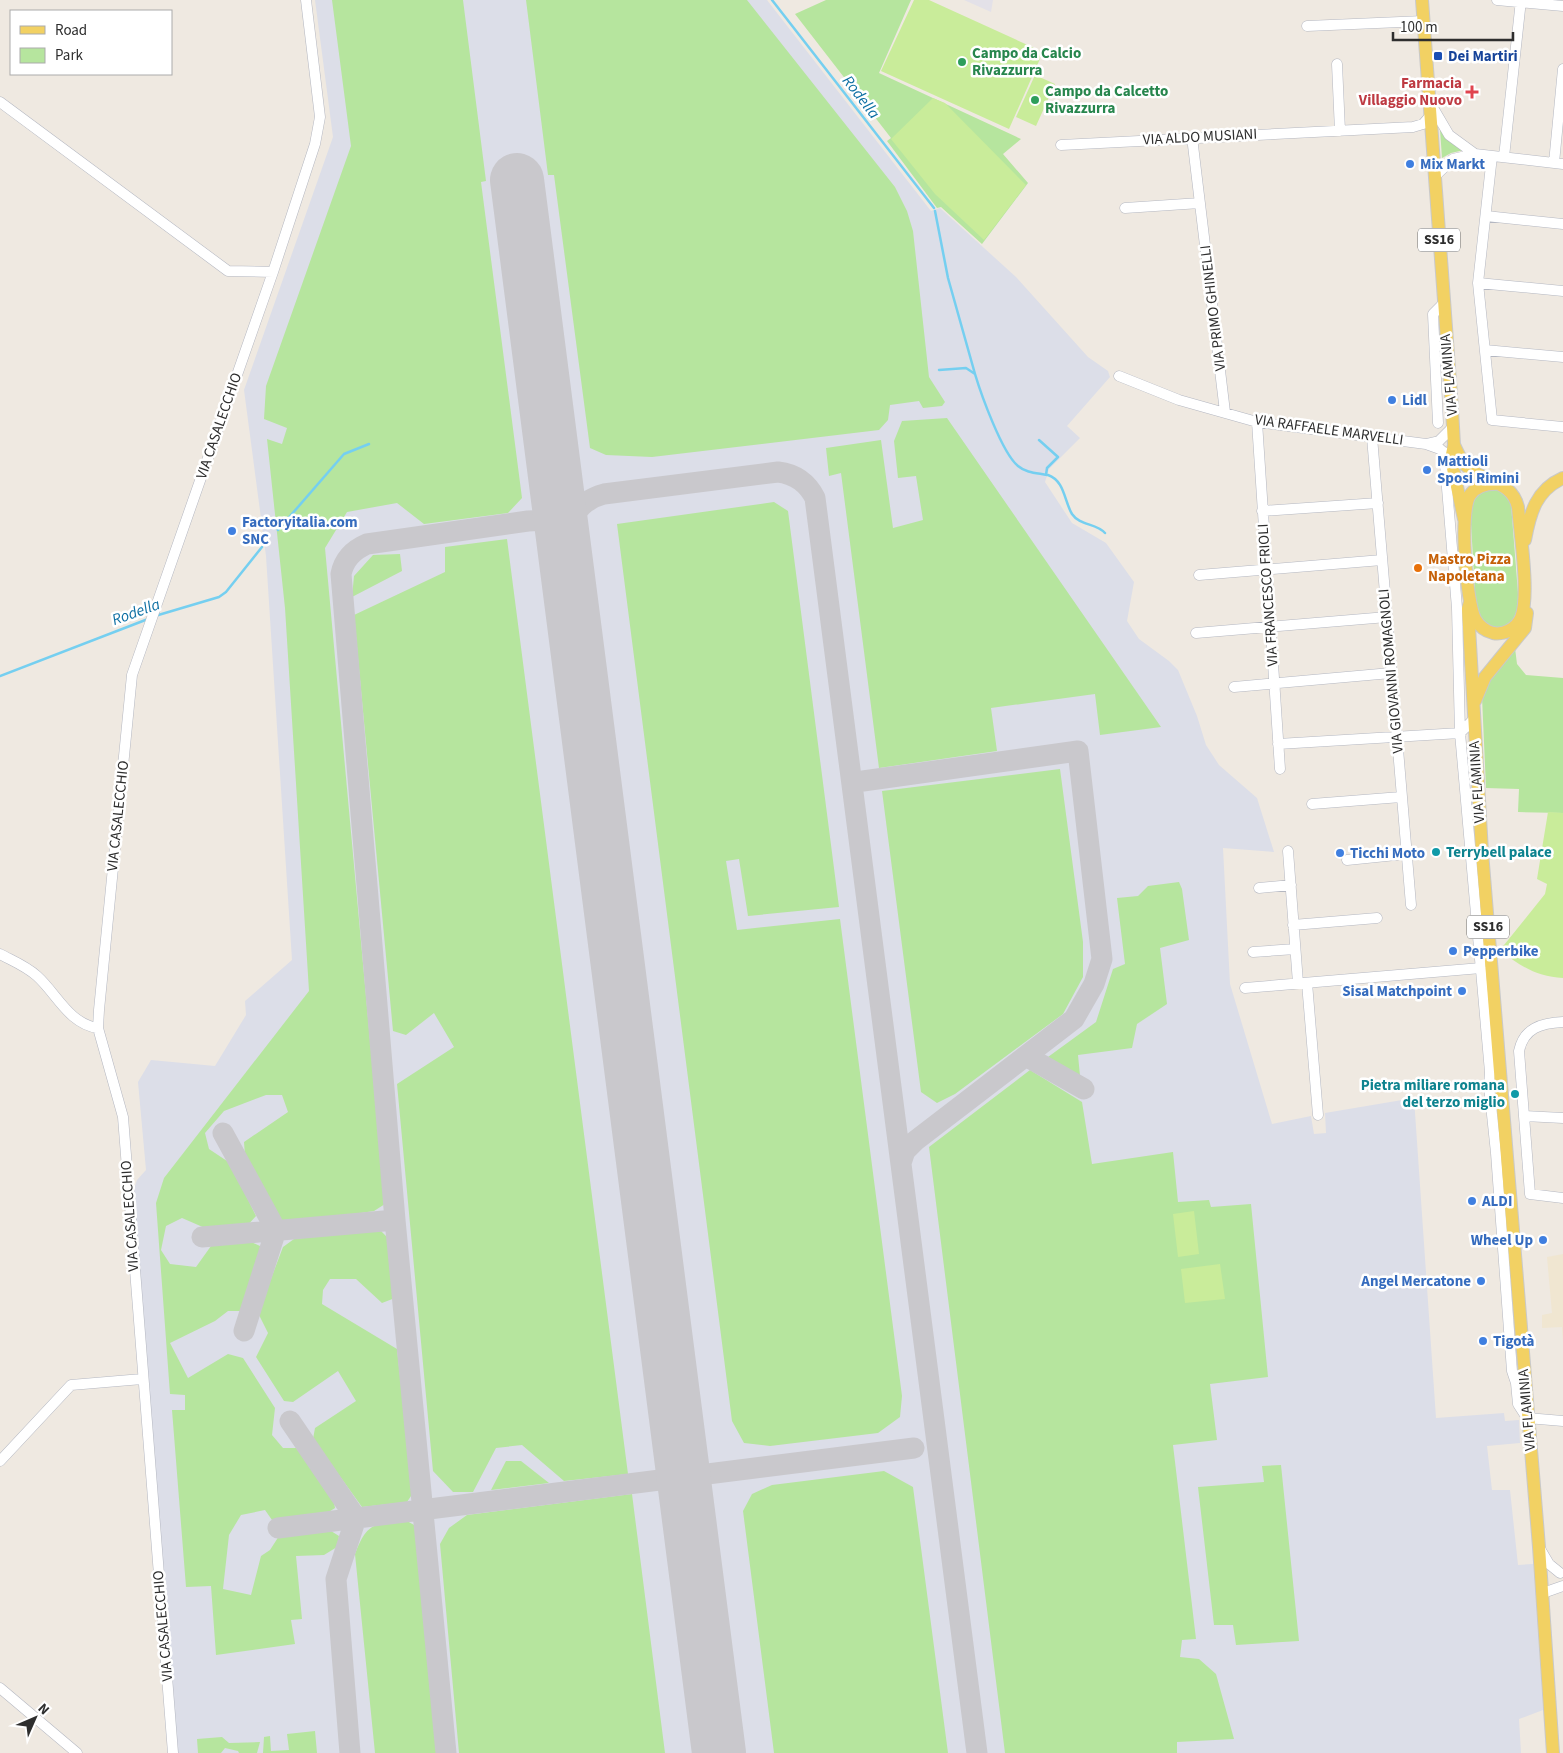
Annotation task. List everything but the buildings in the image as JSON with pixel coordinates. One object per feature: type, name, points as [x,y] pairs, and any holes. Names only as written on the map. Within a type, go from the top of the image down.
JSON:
[{"type":"main road","name":"VIA FLAMINIA","points":[[1422,0],[1453,426],[1449,454],[1464,519],[1470,602],[1476,620],[1483,628],[1494,633],[1505,632],[1514,627],[1521,618],[1524,588]]},
{"type":"main road","name":"VIA FLAMINIA","points":[[1449,454],[1463,462],[1470,469],[1506,488],[1518,507],[1524,588],[1528,609],[1525,628],[1485,677],[1472,714]]},
{"type":"main road","points":[[1506,488],[1523,495],[1533,494],[1563,478]]},
{"type":"main road","name":"VIA FLAMINIA","points":[[1464,519],[1468,499],[1474,490],[1484,485],[1506,488]]},
{"type":"main road","points":[[1522,552],[1531,513],[1538,497],[1547,488]]},
{"type":"main road","name":"VIA FLAMINIA","points":[[1470,602],[1468,608],[1472,714],[1498,1110],[1542,1580],[1553,1753]]},
{"type":"street","name":"VIA CASALECCHIO","points":[[173,1753],[142,1379],[123,1117],[98,1028],[132,674],[315,144],[320,117],[306,0]]},
{"type":"street","points":[[1497,0],[1563,6]]},
{"type":"street","points":[[1504,157],[1521,1]]},
{"type":"street","points":[[1307,26],[1424,21]]},
{"type":"street","points":[[1337,64],[1340,132]]},
{"type":"street","points":[[1435,176],[1454,158],[1475,154],[1558,163],[1563,69]]},
{"type":"street","points":[[1430,101],[1449,135],[1475,154]]},
{"type":"street","points":[[0,102],[228,271],[272,272]]},
{"type":"street","name":"VIA ALDO MUSIANI","points":[[1061,145],[1413,127],[1422,124],[1431,115]]},
{"type":"street","points":[[1413,127],[1426,136],[1433,148]]},
{"type":"street","name":"VIA PRIMO GHINELLI","points":[[1192,137],[1225,412]]},
{"type":"street","points":[[1492,156],[1478,283],[1492,420],[1563,427]]},
{"type":"street","points":[[1125,208],[1200,203]]},
{"type":"street","points":[[1486,216],[1563,224]]},
{"type":"street","points":[[1478,283],[1563,291]]},
{"type":"street","name":"VIA FLAMINIA","points":[[1438,423],[1433,314],[1443,304]]},
{"type":"street","points":[[1485,350],[1563,357]]},
{"type":"street","name":"VIA RAFFAELE MARVELLI","points":[[1119,376],[1179,400],[1257,422],[1426,444],[1449,454]]},
{"type":"street","name":"VIA FRANCESCO FRIOLI","points":[[1257,422],[1280,769]]},
{"type":"street","points":[[1426,444],[1439,441],[1453,426]]},
{"type":"street","name":"VIA GIOVANNI ROMAGNOLI","points":[[1372,437],[1410,905]]},
{"type":"street","name":"VIA FLAMINIA","points":[[1449,454],[1450,538],[1456,608],[1460,733],[1490,1072],[1489,1086],[1498,1110],[1512,1372],[1516,1383],[1518,1404],[1527,1418]]},
{"type":"street","points":[[1262,511],[1378,503]]},
{"type":"street","points":[[1199,575],[1382,560]]},
{"type":"street","points":[[1196,633],[1387,617]]},
{"type":"street","points":[[1234,687],[1391,673]]},
{"type":"street","points":[[1278,744],[1460,733],[1472,714]]},
{"type":"street","points":[[1312,804],[1402,797]]},
{"type":"street","points":[[1288,851],[1295,949],[1302,983],[1318,1115]]},
{"type":"street","points":[[1347,860],[1406,854]]},
{"type":"street","points":[[1259,888],[1291,885]]},
{"type":"street","points":[[1294,925],[1377,918]]},
{"type":"street","points":[[1253,952],[1295,949]]},
{"type":"street","points":[[0,954],[29,969],[78,1021],[98,1028]]},
{"type":"street","points":[[1245,988],[1481,968]]},
{"type":"street","points":[[1563,1022],[1540,1025],[1529,1031],[1521,1040],[1519,1051],[1530,1194],[1563,1198]]},
{"type":"street","points":[[1524,1116],[1563,1118]]},
{"type":"street","points":[[0,1461],[71,1385],[142,1379]]},
{"type":"street","points":[[1527,1418],[1563,1421]]},
{"type":"street","points":[[1539,1547],[1549,1564],[1562,1573]]},
{"type":"street","points":[[1542,1580],[1551,1574],[1562,1573]]},
{"type":"street","points":[[1543,1593],[1563,1586]]},
{"type":"street","points":[[0,1688],[77,1753]]},
{"type":"shaded area","points":[[315,0],[767,0],[931,211],[940,208],[1016,277],[1088,357],[1108,371],[1110,377],[1067,426],[1080,438],[1049,469],[1045,482],[1072,523],[1106,543],[1134,582],[1127,621],[1139,639],[1178,670],[1197,716],[1206,745],[1219,765],[1257,798],[1274,852],[1223,848],[1230,984],[1272,1124],[1311,1116],[1314,1134],[1326,1133],[1325,1113],[1414,1098],[1436,1418],[1504,1413],[1505,1421],[1519,1420],[1520,1443],[1487,1446],[1492,1490],[1510,1490],[1518,1565],[1533,1564],[1543,1710],[1519,1719],[1521,1753],[177,1753],[133,1192],[137,1180],[146,1170],[138,1082],[151,1060],[215,1066],[246,1015],[245,1001],[292,960],[266,556],[244,390],[333,137]]},
{"type":"shaded area","points":[[964,0],[993,0],[991,12]]},
{"type":"shaded area","points":[[1563,1254],[1563,1342],[1562,1327],[1542,1328],[1542,1315],[1552,1313],[1547,1257]]},
{"type":"green space","points":[[332,0],[463,0],[486,181],[481,182],[522,498],[508,513],[424,524],[397,503],[347,512],[325,548],[385,1204],[374,1211],[290,1224],[277,1218],[245,1156],[244,1142],[288,1112],[282,1095],[266,1095],[224,1111],[205,1133],[209,1149],[230,1163],[256,1216],[246,1227],[205,1228],[182,1218],[166,1226],[161,1250],[170,1264],[196,1267],[211,1246],[249,1241],[260,1246],[264,1257],[243,1311],[228,1311],[215,1321],[170,1343],[188,1378],[228,1354],[243,1358],[275,1408],[272,1435],[283,1448],[301,1448],[333,1497],[335,1508],[324,1515],[272,1520],[265,1510],[241,1515],[229,1535],[223,1589],[251,1595],[261,1556],[270,1550],[279,1536],[331,1531],[339,1536],[337,1547],[324,1555],[296,1556],[302,1619],[291,1620],[295,1644],[216,1655],[211,1586],[186,1587],[172,1410],[185,1410],[185,1395],[170,1394],[156,1203],[164,1178],[309,991],[285,608],[267,439],[282,444],[287,428],[264,419],[266,386],[351,146]]},
{"type":"green space","points":[[526,0],[747,0],[895,187],[907,211],[913,231],[929,377],[945,402],[942,406],[923,408],[919,401],[890,405],[888,420],[879,430],[652,457],[606,455],[590,448],[554,175],[548,175]]},
{"type":"green space","points":[[826,0],[911,0],[879,73],[1021,139],[1003,154],[1028,183],[982,244],[941,207],[937,208],[887,141],[891,138],[795,14]]},
{"type":"green space","name":"Campo da Calcio Rivazzurra","points":[[914,0],[929,0],[1043,52],[1009,129],[881,71]]},
{"type":"green space","name":"Campo da Calcetto Rivazzurra","points":[[1035,75],[1055,84],[1036,126],[1016,117]]},
{"type":"green space","points":[[933,98],[945,103],[1026,185],[984,240],[935,194],[891,139]]},
{"type":"green space","points":[[1440,129],[1464,150],[1451,153],[1442,158]]},
{"type":"green space","points":[[947,418],[1161,727],[1100,735],[1095,694],[991,708],[997,751],[879,768],[841,473],[829,476],[826,448],[881,440],[893,528],[923,520],[916,476],[898,478],[894,441],[902,421]]},
{"type":"green space","points":[[1492,488],[1503,492],[1511,504],[1519,606],[1511,624],[1496,629],[1483,622],[1476,609],[1470,507],[1476,494]]},
{"type":"green space","points":[[774,502],[788,511],[839,907],[748,916],[739,859],[726,861],[737,930],[840,919],[902,1396],[900,1417],[878,1433],[770,1446],[744,1443],[732,1421],[617,524]]},
{"type":"green space","points":[[507,539],[628,1474],[564,1481],[522,1445],[496,1448],[473,1492],[453,1492],[433,1471],[397,1084],[454,1047],[434,1013],[406,1035],[393,1031],[354,615],[445,572],[445,547]]},
{"type":"green space","points":[[400,554],[402,571],[352,597],[354,576],[373,555]]},
{"type":"green space","points":[[1515,648],[1517,664],[1526,675],[1563,678],[1563,813],[1518,812],[1519,789],[1486,788],[1482,697],[1485,686]]},
{"type":"green space","points":[[1060,769],[1083,942],[1083,977],[1063,1014],[955,1094],[937,1103],[921,1092],[882,791]]},
{"type":"green space","points":[[1548,812],[1563,813],[1563,978],[1529,970],[1500,950],[1545,894],[1547,884],[1537,879]]},
{"type":"green space","points":[[1179,882],[1182,889],[1189,940],[1160,948],[1167,1004],[1137,1024],[1132,1048],[1078,1055],[1080,1076],[1048,1057],[1096,1022],[1113,969],[1125,964],[1117,898],[1138,896],[1148,886]]},
{"type":"green space","points":[[1030,1070],[1082,1102],[1092,1164],[1173,1152],[1178,1202],[1209,1200],[1211,1207],[1251,1204],[1268,1377],[1210,1384],[1217,1440],[1173,1445],[1196,1639],[1182,1640],[1180,1657],[1199,1659],[1216,1674],[1234,1739],[1177,1742],[1177,1753],[1005,1753],[929,1147]]},
{"type":"green space","points":[[1194,1211],[1199,1254],[1178,1257],[1173,1214]]},
{"type":"green space","points":[[379,1229],[389,1239],[395,1298],[382,1303],[356,1279],[330,1279],[323,1290],[322,1304],[397,1349],[413,1493],[407,1502],[362,1507],[313,1439],[315,1428],[356,1401],[338,1371],[293,1402],[284,1401],[256,1357],[268,1333],[258,1313],[283,1247],[294,1239]]},
{"type":"green space","points":[[1220,1264],[1225,1299],[1185,1303],[1181,1269]]},
{"type":"green space","points":[[506,1461],[521,1461],[549,1483],[491,1490]]},
{"type":"green space","points":[[1281,1465],[1299,1641],[1236,1645],[1233,1625],[1214,1625],[1198,1487],[1264,1482],[1262,1466]]},
{"type":"green space","points":[[884,1471],[913,1487],[948,1753],[774,1753],[743,1511],[752,1494],[772,1485]]},
{"type":"green space","points":[[632,1494],[665,1753],[459,1753],[440,1544],[449,1528],[467,1515]]},
{"type":"green space","points":[[405,1520],[416,1526],[437,1753],[375,1753],[355,1554],[363,1536],[372,1527],[378,1524]]},
{"type":"green space","points":[[315,1731],[317,1753],[263,1753],[264,1737],[270,1736],[271,1751],[289,1750],[287,1734]]},
{"type":"green space","points":[[222,1737],[229,1743],[260,1742],[257,1753],[239,1753],[238,1751],[225,1748],[221,1753],[198,1753],[197,1739]]},
{"type":"waterway","name":"Rodella","points":[[772,0],[934,208]]},
{"type":"waterway","name":"Rodella","points":[[935,211],[948,278],[975,374]]},
{"type":"waterway","name":"Rodella","points":[[939,370],[966,368],[975,374],[993,423],[1005,449],[1012,459],[1024,470],[1047,475]]},
{"type":"waterway","name":"Rodella","points":[[1039,440],[1058,457],[1047,468],[1046,475]]},
{"type":"waterway","name":"Rodella","points":[[278,530],[344,454],[369,444]]},
{"type":"waterway","name":"Rodella","points":[[1048,475],[1058,482],[1069,509],[1075,518],[1105,533]]},
{"type":"waterway","name":"Rodella","points":[[155,616],[219,597],[226,592],[262,547]]},
{"type":"waterway","name":"Rodella","points":[[0,676],[148,619]]},
{"type":"taxiway","points":[[565,551],[568,531],[574,515],[586,502],[604,494],[778,472],[800,480],[808,487],[815,498],[977,1753]]},
{"type":"taxiway","points":[[446,1753],[395,1220],[341,574],[344,564],[350,556],[357,549],[367,544],[528,521],[542,520],[552,523],[558,530],[564,543]]},
{"type":"taxiway","points":[[863,781],[1078,751],[1102,959],[1094,984],[1074,1019],[915,1141],[905,1151],[901,1163]]},
{"type":"taxiway","points":[[1026,1056],[1084,1089]]},
{"type":"taxiway","points":[[223,1133],[276,1230],[244,1331]]},
{"type":"taxiway","points":[[202,1237],[395,1220]]},
{"type":"taxiway","points":[[290,1421],[356,1518],[336,1579],[350,1753]]},
{"type":"taxiway","points":[[278,1528],[914,1448]]},
{"type":"runway","points":[[517,180],[719,1753]]},
{"type":"place","name":"Dei Martiri","points":[[1438,56]]},
{"type":"place","name":"Campo da Calcio Rivazzurra","points":[[962,62]]},
{"type":"place","name":"Farmacia Villaggio Nuovo","points":[[1472,92]]},
{"type":"place","name":"Campo da Calcetto Rivazzurra","points":[[1035,100]]},
{"type":"place","name":"Mix Markt","points":[[1410,164]]},
{"type":"place","name":"Lidl","points":[[1392,400]]},
{"type":"place","name":"Mattioli Sposi Rimini","points":[[1427,470]]},
{"type":"place","name":"Factoryitalia.com SNC","points":[[232,531]]},
{"type":"place","name":"Mastro Pizza Napoletana","points":[[1418,568]]},
{"type":"place","name":"Terrybell palace","points":[[1436,852]]},
{"type":"place","name":"Ticchi Moto","points":[[1340,853]]},
{"type":"place","name":"Pepperbike","points":[[1453,951]]},
{"type":"place","name":"Sisal Matchpoint","points":[[1462,991]]},
{"type":"place","name":"Pietra miliare romana del terzo miglio","points":[[1515,1094]]},
{"type":"place","name":"ALDI","points":[[1472,1201]]},
{"type":"place","name":"Wheel Up","points":[[1543,1240]]},
{"type":"place","name":"Angel Mercatone","points":[[1481,1281]]},
{"type":"place","name":"Tigotà","points":[[1483,1341]]}]
